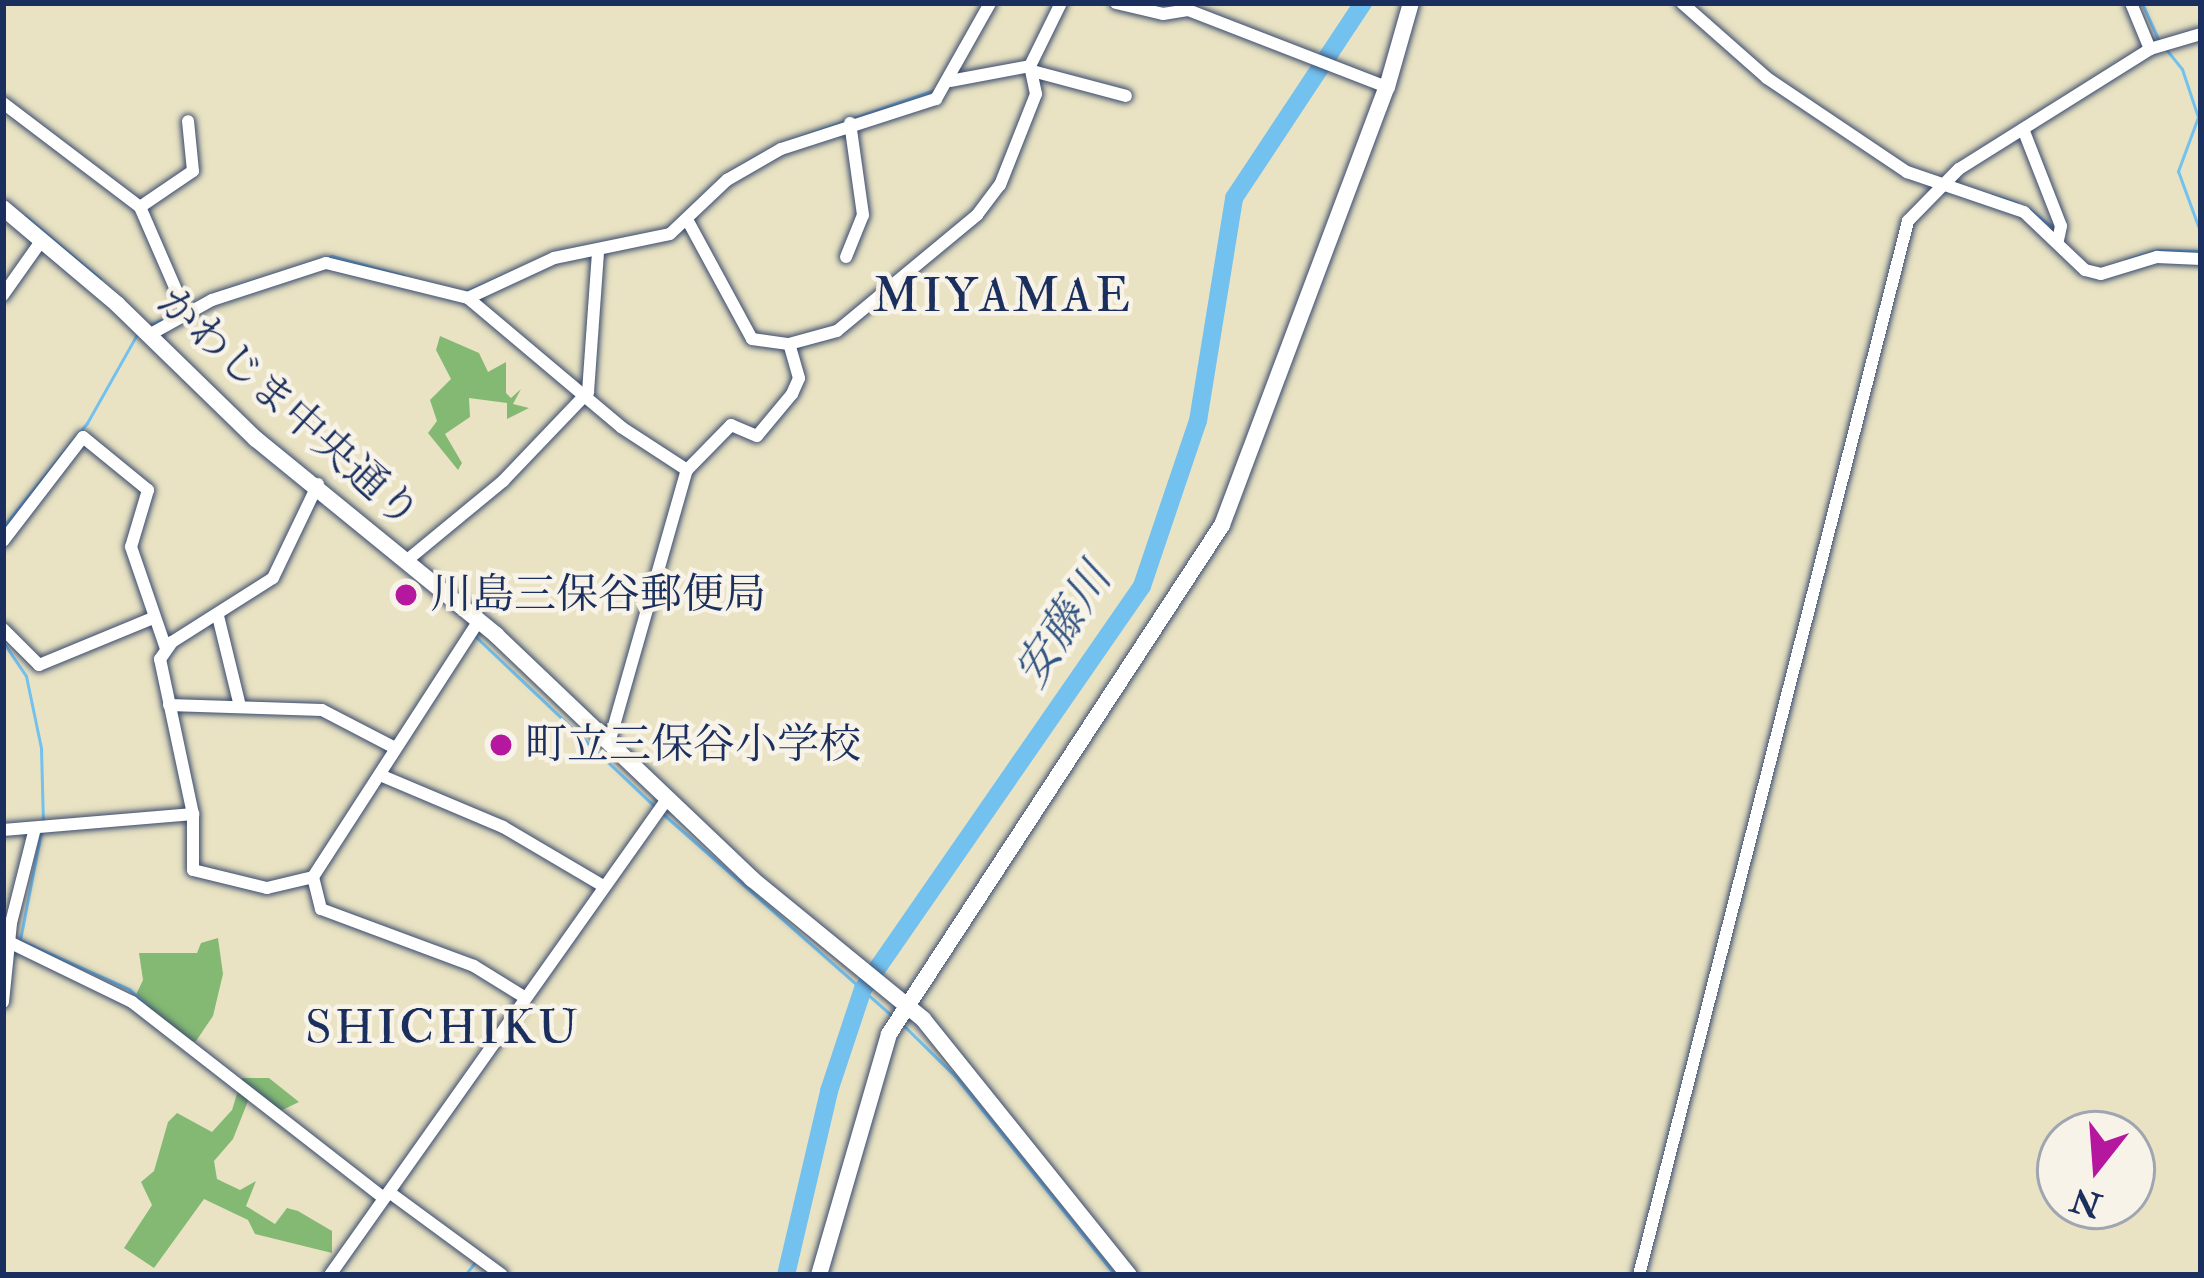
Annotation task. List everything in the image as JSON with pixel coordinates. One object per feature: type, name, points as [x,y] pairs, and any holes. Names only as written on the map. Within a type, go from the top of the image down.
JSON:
[{"type":"street","points":[[468,298],[533,265],[598,254],[689,223],[742,171],[850,124],[936,99],[990,3]]},
{"type":"street","points":[[689,223],[752,339],[789,344],[845,326],[977,215],[1006,172],[1033,69],[1060,3]]},
{"type":"street","points":[[1116,3],[1191,11],[1387,87]]},
{"type":"street","points":[[819,1275],[872,1081],[906,1004],[1209,552],[1387,87],[1411,3]]},
{"type":"street","points":[[1682,3],[1767,78],[1935,184],[2024,212],[2085,270],[2101,274],[2157,257],[2201,259]]},
{"type":"street","points":[[2132,3],[2150,49]]},
{"type":"street","points":[[1639,1275],[1904,231],[1935,184],[2150,49],[2201,34]]},
{"type":"street","points":[[950,81],[1033,69],[1126,96]]},
{"type":"street","points":[[3,103],[140,207],[186,313]]},
{"type":"street","points":[[140,207],[193,171],[188,121]]},
{"type":"street","points":[[846,257],[863,215],[850,124]]},
{"type":"street","points":[[2023,129],[2061,226],[2058,240]]},
{"type":"street","name":"かわじま中央通り","points":[[3,208],[149,335],[256,440],[318,484],[479,620],[667,799],[906,1004],[1129,1275]]},
{"type":"street","points":[[3,295],[42,240]]},
{"type":"street","points":[[406,561],[503,481],[584,396],[598,254]]},
{"type":"street","points":[[149,335],[186,313],[337,261],[468,298],[584,396],[687,470]]},
{"type":"street","points":[[609,743],[687,470],[731,425],[758,436],[781,408],[799,377],[789,344]]},
{"type":"street","points":[[3,541],[83,437],[148,490],[130,538],[165,646],[169,705],[194,814],[193,870],[201,876],[267,888],[313,877],[479,620]]},
{"type":"street","points":[[165,646],[273,578],[318,484]]},
{"type":"street","points":[[218,616],[239,702]]},
{"type":"street","points":[[3,629],[39,665],[153,618]]},
{"type":"street","points":[[169,705],[239,702],[322,710],[393,747]]},
{"type":"street","points":[[380,775],[502,826],[603,886]]},
{"type":"street","points":[[330,1275],[521,995],[667,799]]},
{"type":"street","points":[[3,830],[194,814]]},
{"type":"street","points":[[3,1002],[35,828]]},
{"type":"street","points":[[313,877],[321,909],[474,966],[521,995]]},
{"type":"street","points":[[11,943],[132,1002],[387,1195],[502,1275]]},
{"type":"green space","points":[[440,336],[479,353],[488,372],[506,362],[506,393],[511,398],[521,389],[513,404],[529,408],[507,419],[507,403],[469,398],[470,417],[445,434],[462,463],[458,470],[428,433],[437,421],[430,400],[451,379],[436,350]]},
{"type":"green space","points":[[218,938],[223,974],[213,1016],[196,1041],[185,1042],[134,999],[143,980],[139,953],[197,953],[201,943]]},
{"type":"green space","points":[[242,1078],[269,1078],[299,1102],[276,1113],[250,1096],[233,1139],[214,1161],[217,1179],[240,1190],[256,1181],[246,1206],[275,1224],[287,1208],[298,1211],[332,1231],[332,1253],[255,1234],[248,1220],[204,1199],[154,1268],[124,1248],[152,1205],[141,1182],[154,1171],[168,1122],[177,1113],[212,1132],[232,1110]]},
{"type":"waterway","name":"安藤川","points":[[786,1275],[829,1091],[863,989],[1142,586],[1198,421],[1234,198],[1363,3]]},
{"type":"waterway","points":[[2142,3],[2159,41]]},
{"type":"waterway","points":[[2165,48],[2182,69],[2198,117],[2178,171],[2201,234]]},
{"type":"waterway","points":[[788,141],[937,89]]},
{"type":"waterway","points":[[735,169],[763,153]]},
{"type":"waterway","points":[[1992,195],[2017,203]]},
{"type":"waterway","points":[[2026,207],[2056,230]]},
{"type":"waterway","points":[[25,216],[100,279]]},
{"type":"waterway","points":[[2126,260],[2157,250],[2201,251]]},
{"type":"waterway","points":[[465,292],[560,251]]},
{"type":"waterway","points":[[224,290],[332,256],[404,276]]},
{"type":"waterway","points":[[148,326],[178,312]]},
{"type":"waterway","points":[[3,527],[87,423],[136,336]]},
{"type":"waterway","points":[[476,637],[656,808]]},
{"type":"waterway","points":[[3,642],[26,676],[41,748],[43,823]]},
{"type":"waterway","points":[[663,814],[894,1018]]},
{"type":"waterway","points":[[41,832],[20,940],[129,989],[146,1005]]},
{"type":"waterway","points":[[902,1024],[955,1076],[1115,1275]]},
{"type":"waterway","points":[[465,1275],[475,1262]]},
{"type":"place","name":"川島三保谷郵便局","points":[[406,595]]},
{"type":"place","name":"町立三保谷小学校","points":[[501,745]]},
{"type":"district","name":"MIYAMAE","points":[[1003,297]]},
{"type":"district","name":"SHICHIKU","points":[[443,1029]]}]
